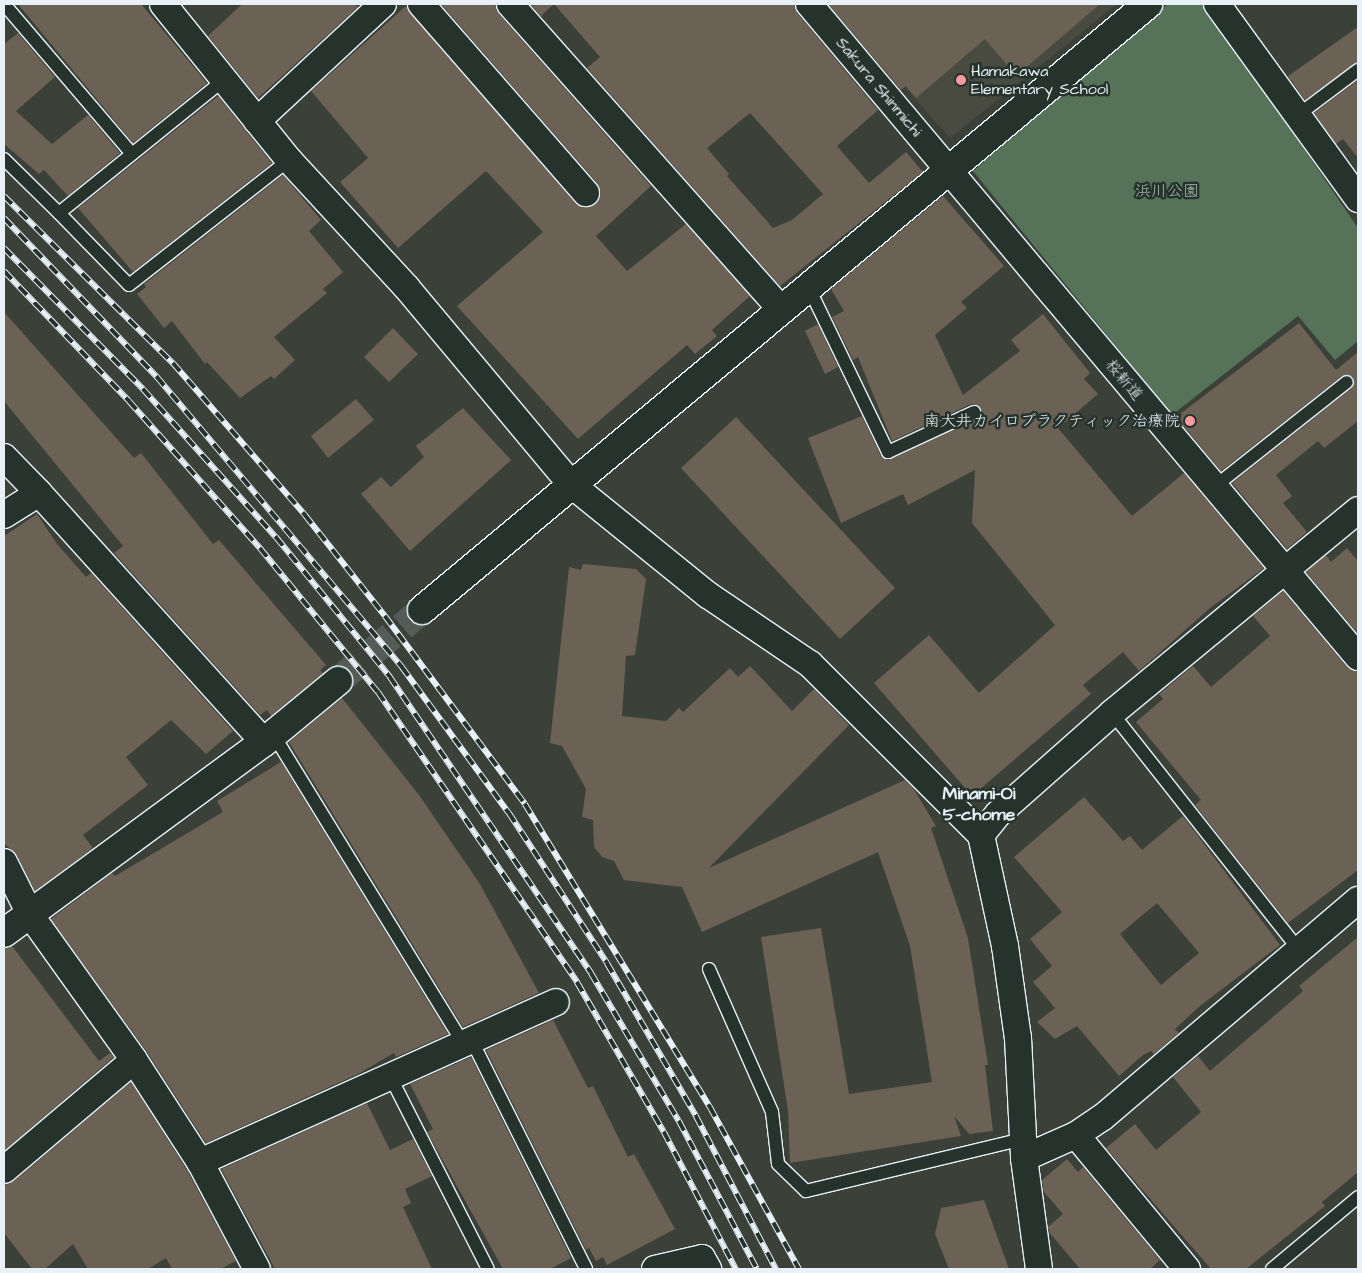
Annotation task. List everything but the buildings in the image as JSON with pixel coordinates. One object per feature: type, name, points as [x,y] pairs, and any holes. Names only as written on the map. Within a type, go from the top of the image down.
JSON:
[{"type":"street","points":[[163,4],[289,160],[407,288],[572,485],[708,595],[810,664],[981,835],[1010,983],[1018,1038],[1023,1148],[1039,1269]]},
{"type":"street","points":[[257,121],[383,4]]},
{"type":"street","points":[[422,4],[586,193]]},
{"type":"street","points":[[510,4],[782,310]]},
{"type":"street","name":"Sakura Shinmichi","points":[[809,4],[949,170]]},
{"type":"street","points":[[422,610],[1148,4]]},
{"type":"street","points":[[1217,4],[1358,199]]},
{"type":"street","name":"桜新道","points":[[949,170],[1358,657]]},
{"type":"street","points":[[4,457],[269,738]]},
{"type":"street","points":[[4,515],[39,493]]},
{"type":"street","points":[[981,835],[998,814],[1112,713],[1358,510]]},
{"type":"street","points":[[4,933],[31,916],[269,738],[338,681]]},
{"type":"street","points":[[4,862],[31,916],[134,1060],[200,1162],[257,1269]]},
{"type":"street","points":[[1023,1148],[1076,1135],[1358,900]]},
{"type":"street","points":[[200,1162],[556,1002]]},
{"type":"street","points":[[4,1170],[134,1060]]},
{"type":"street","points":[[1076,1135],[1187,1269]]},
{"type":"street","points":[[655,1269],[702,1258],[708,1269]]},
{"type":"lane","points":[[4,4],[132,154]]},
{"type":"lane","points":[[1298,115],[1358,70]]},
{"type":"lane","points":[[59,213],[224,80]]},
{"type":"lane","points":[[4,159],[129,285],[289,160]]},
{"type":"lane","points":[[809,288],[888,452],[974,412]]},
{"type":"lane","points":[[1214,487],[1346,382]]},
{"type":"lane","points":[[1112,713],[1299,950]]},
{"type":"lane","points":[[269,738],[467,1041],[586,1269]]},
{"type":"lane","points":[[709,969],[772,1112],[778,1164],[806,1192],[1023,1148]]},
{"type":"lane","points":[[390,1076],[488,1269]]},
{"type":"lane","points":[[1272,1269],[1358,1198]]},
{"type":"shaded area","name":"Hamakawa Elementary School","points":[[831,4],[1117,4],[950,138]]},
{"type":"green space","name":"浜川公園","points":[[1168,4],[1205,4],[1358,228],[1358,341],[1335,360],[1298,316],[1172,415],[973,171]]},
{"type":"tunnel","points":[[338,681],[422,610]]},
{"type":"railway","points":[[4,196],[173,363],[305,515],[385,616],[525,804],[710,1107],[799,1269]]},
{"type":"railway","points":[[4,218],[157,377],[402,667],[509,813],[607,963],[696,1116],[776,1269]]},
{"type":"railway","points":[[4,248],[143,389],[276,537],[390,677],[591,973],[679,1121],[757,1269]]},
{"type":"railway","points":[[4,271],[129,401],[260,548],[378,692],[577,982],[664,1132],[736,1269]]},
{"type":"place","name":"Hamakawa Elementary School","points":[[961,80]]},
{"type":"place","name":"南大井カイロプラクティック治療院","points":[[1190,421]]},
{"type":"district","name":"Minami-Oi 5-chome","points":[[979,805]]}]
